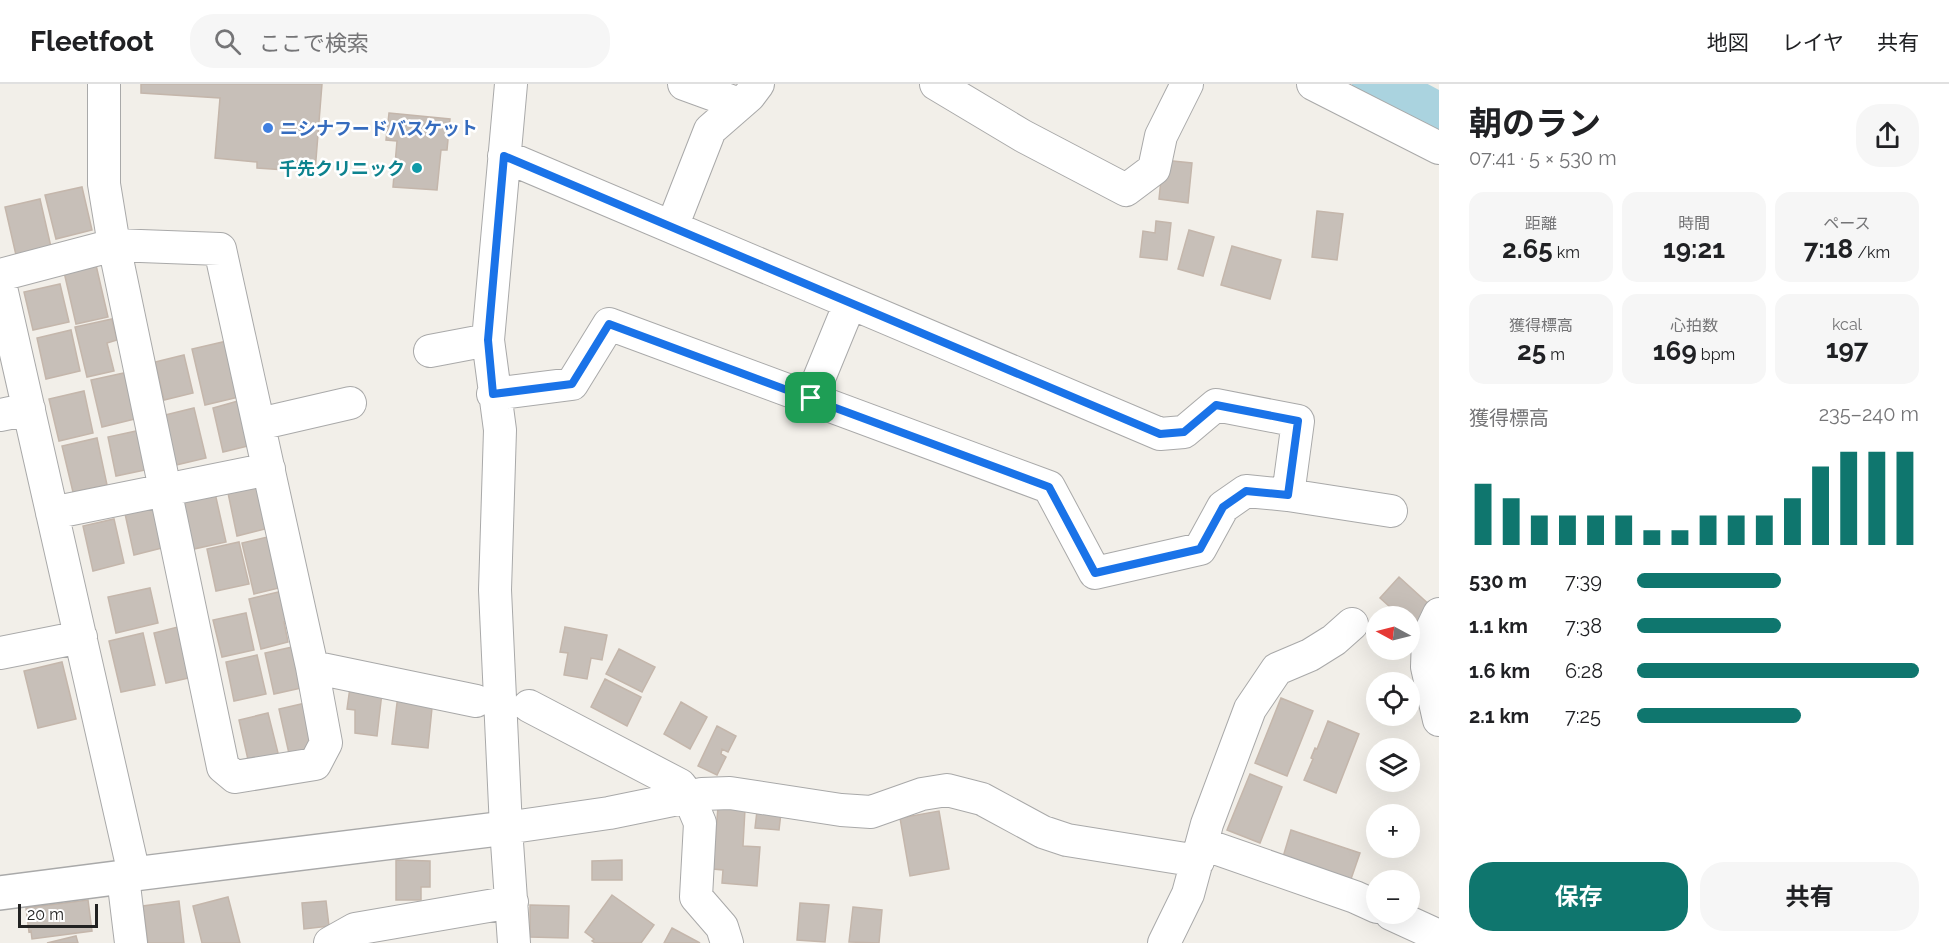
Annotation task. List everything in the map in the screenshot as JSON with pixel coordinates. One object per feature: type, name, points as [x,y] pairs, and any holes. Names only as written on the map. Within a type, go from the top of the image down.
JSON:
[{"type":"street","points":[[0,275],[114,245],[220,249],[312,667],[326,743],[315,764],[235,777],[223,766],[114,245],[104,184],[104,84]]},
{"type":"street","points":[[511,84],[488,340],[493,394],[500,430],[495,590],[506,828],[514,943]]},
{"type":"street","points":[[684,84],[749,94]]},
{"type":"street","points":[[936,84],[1023,136],[1126,190],[1154,169],[1161,136],[1187,84]]},
{"type":"street","points":[[1313,84],[1439,148]]},
{"type":"street","points":[[672,227],[710,130],[749,94]]},
{"type":"street","points":[[504,156],[1160,434],[1184,432],[1216,405],[1298,421],[1288,495]]},
{"type":"street","points":[[0,283],[14,412],[52,513],[81,638],[129,875],[131,943]]},
{"type":"street","points":[[811,398],[850,303]]},
{"type":"street","points":[[493,394],[572,384],[609,324],[1049,487],[1095,573],[1200,549],[1223,507],[1246,491],[1391,511]]},
{"type":"street","points":[[430,351],[488,340]]},
{"type":"street","points":[[259,424],[350,403]]},
{"type":"street","points":[[52,513],[269,469]]},
{"type":"street","points":[[1439,614],[1428,637],[1427,667],[1439,720]]},
{"type":"street","points":[[1164,943],[1188,894],[1208,825],[1250,709],[1277,669],[1310,655],[1334,640],[1352,624]]},
{"type":"street","points":[[0,653],[81,638]]},
{"type":"street","points":[[312,667],[476,701]]},
{"type":"street","points":[[528,706],[680,785],[689,796],[700,823],[696,897],[722,927],[727,943]]},
{"type":"street","points":[[0,893],[506,828],[609,813],[689,796],[730,793],[841,810],[871,812],[921,794],[947,790],[982,799],[1043,831],[1067,840],[1201,852],[1366,902]]},
{"type":"street","points":[[330,943],[356,929],[512,902]]},
{"type":"street","points":[[1413,924],[1439,936]]},
{"type":"building","name":"ニシナフードバスケット","points":[[141,84],[322,84],[315,172],[257,168],[257,162],[215,158],[220,98],[141,93]]},
{"type":"building","name":"千先クリニック","points":[[389,113],[450,119],[447,150],[441,150],[437,190],[393,187],[397,141],[386,140]]},
{"type":"building","points":[[1163,160],[1192,163],[1188,203],[1159,199]]},
{"type":"building","points":[[82,187],[92,230],[56,239],[45,195]]},
{"type":"building","points":[[40,199],[51,247],[16,255],[5,207]]},
{"type":"building","points":[[1317,211],[1343,214],[1337,260],[1312,257]]},
{"type":"building","points":[[1156,221],[1171,223],[1167,260],[1140,257],[1143,231],[1155,233]]},
{"type":"building","points":[[1189,230],[1214,237],[1203,276],[1178,269]]},
{"type":"building","points":[[1232,246],[1281,260],[1270,299],[1221,285]]},
{"type":"building","points":[[96,265],[108,317],[76,324],[64,272]]},
{"type":"building","points":[[60,284],[69,322],[33,330],[24,292]]},
{"type":"building","points":[[112,319],[117,340],[107,343],[114,371],[87,377],[75,327]]},
{"type":"building","points":[[71,330],[80,371],[46,379],[37,338]]},
{"type":"building","points":[[227,341],[239,397],[205,405],[192,349]]},
{"type":"building","points":[[184,355],[193,393],[164,400],[155,362]]},
{"type":"building","points":[[124,373],[135,419],[102,427],[91,380]]},
{"type":"building","points":[[84,391],[93,433],[59,441],[49,399]]},
{"type":"building","points":[[238,401],[248,446],[223,452],[213,408]]},
{"type":"building","points":[[194,408],[206,458],[176,465],[165,415]]},
{"type":"building","points":[[141,430],[150,469],[116,476],[108,437]]},
{"type":"building","points":[[97,438],[107,485],[73,492],[62,446]]},
{"type":"building","points":[[259,485],[269,528],[237,536],[228,493]]},
{"type":"building","points":[[215,493],[226,542],[194,549],[182,500]]},
{"type":"building","points":[[160,501],[170,546],[134,555],[124,509]]},
{"type":"building","points":[[114,519],[124,563],[93,571],[83,526]]},
{"type":"building","points":[[272,536],[283,587],[254,594],[242,543]]},
{"type":"building","points":[[239,542],[249,584],[216,591],[207,549]]},
{"type":"building","points":[[1399,577],[1432,607],[1420,620],[1420,606],[1389,606],[1380,598]]},
{"type":"building","points":[[150,588],[158,623],[116,633],[108,597]]},
{"type":"building","points":[[287,590],[294,619],[284,622],[288,642],[261,649],[249,599]]},
{"type":"building","points":[[246,613],[254,650],[222,657],[213,620]]},
{"type":"building","points":[[190,624],[189,678],[166,683],[154,633]]},
{"type":"building","points":[[565,627],[607,635],[602,660],[591,658],[587,679],[564,675],[568,653],[560,652]]},
{"type":"building","points":[[143,633],[155,685],[121,692],[109,641]]},
{"type":"building","points":[[297,646],[306,687],[274,694],[265,653]]},
{"type":"building","points":[[619,649],[655,667],[642,692],[606,674]]},
{"type":"building","points":[[257,655],[266,694],[234,701],[226,662]]},
{"type":"building","points":[[62,662],[76,719],[38,728],[24,671]]},
{"type":"building","points":[[605,679],[641,697],[627,726],[591,707]]},
{"type":"building","points":[[351,680],[383,684],[377,736],[355,733],[355,710],[347,709]]},
{"type":"building","points":[[398,695],[433,698],[428,748],[392,744]]},
{"type":"building","points":[[1281,698],[1313,711],[1287,776],[1255,763]]},
{"type":"building","points":[[310,702],[321,751],[290,758],[279,709]]},
{"type":"building","points":[[681,702],[707,717],[690,749],[664,734]]},
{"type":"building","points":[[268,713],[279,757],[249,764],[239,720]]},
{"type":"building","points":[[1328,721],[1359,734],[1336,793],[1304,780],[1315,748],[1317,749]]},
{"type":"building","points":[[717,726],[736,736],[728,752],[722,749],[721,754],[726,757],[717,775],[698,766]]},
{"type":"building","points":[[1250,774],[1282,787],[1260,843],[1227,830]]},
{"type":"building","points":[[758,802],[782,804],[779,830],[755,828]]},
{"type":"building","points":[[718,807],[745,809],[743,846],[760,847],[757,886],[722,883],[723,870],[713,869]]},
{"type":"building","points":[[939,811],[949,869],[910,876],[900,818]]},
{"type":"building","points":[[1291,830],[1360,853],[1351,879],[1283,857]]},
{"type":"building","points":[[396,860],[430,861],[430,887],[421,887],[421,900],[396,900]]},
{"type":"building","points":[[622,860],[622,880],[592,880],[592,861]]},
{"type":"building","points":[[612,895],[654,925],[641,943],[595,943],[592,941],[594,939],[585,932]]},
{"type":"building","points":[[228,897],[240,943],[202,943],[193,906]]},
{"type":"building","points":[[88,900],[92,931],[32,939],[26,908]]},
{"type":"building","points":[[179,901],[184,943],[148,943],[143,906]]},
{"type":"building","points":[[326,901],[329,926],[304,929],[302,903]]},
{"type":"building","points":[[800,903],[829,905],[825,942],[797,940]]},
{"type":"building","points":[[530,905],[569,906],[568,938],[530,937]]},
{"type":"building","points":[[853,907],[882,910],[879,943],[849,942]]},
{"type":"building","points":[[672,928],[700,943],[664,943]]},
{"type":"building","points":[[76,936],[78,943],[47,943]]},
{"type":"waterway","points":[[1376,84],[1439,117]]},
{"type":"place","name":"ニシナフードバスケット","points":[[268,128]]},
{"type":"place","name":"千先クリニック","points":[[417,168]]},
{"type":"route","points":[[504,156],[1160,434],[1184,432],[1216,405],[1298,421],[1288,495],[1246,491],[1223,507],[1200,549],[1095,573],[1049,487],[811,398],[609,324],[572,384],[493,394],[488,340],[504,156]]}]
